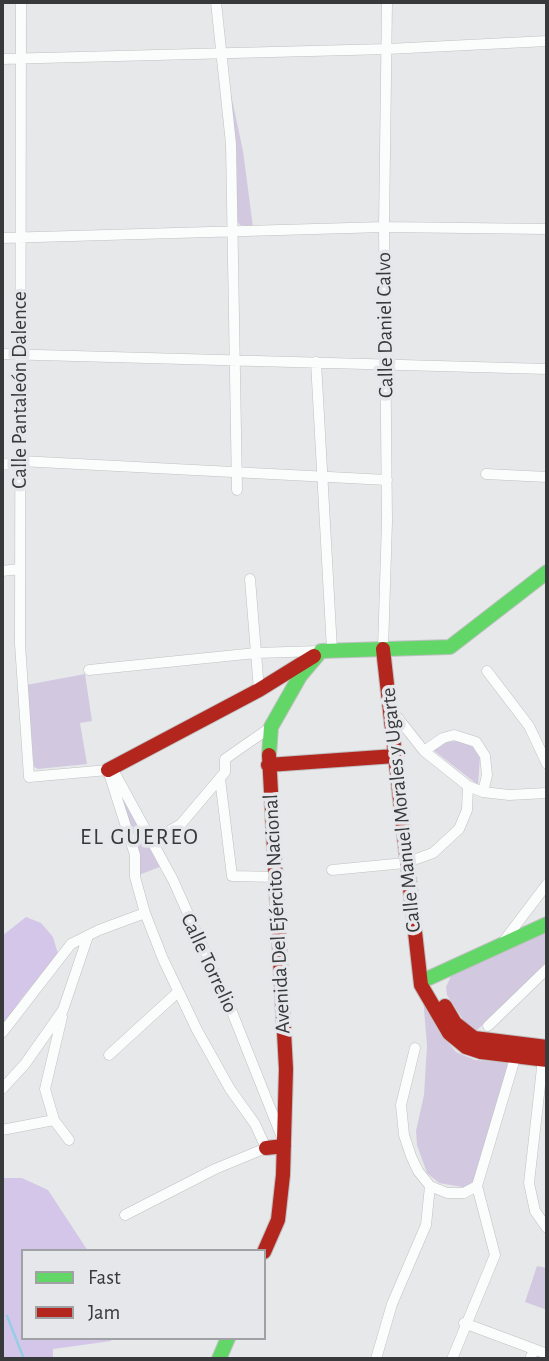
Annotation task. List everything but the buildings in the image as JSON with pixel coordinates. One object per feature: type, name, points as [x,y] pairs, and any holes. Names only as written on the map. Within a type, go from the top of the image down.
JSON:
[{"type":"main road","points":[[110,770],[260,690],[326,651],[450,647],[547,572]]},
{"type":"main road","name":"Calle Manuel Morales y Ugarte","points":[[383,649],[405,863],[424,975]]},
{"type":"main road","name":"Avenida Del Ejército Nacional","points":[[265,1249],[278,1220],[286,1069],[277,877],[268,765],[271,727],[300,676],[326,651]]},
{"type":"main road","points":[[268,765],[395,756]]},
{"type":"main road","points":[[424,975],[503,946],[547,923]]},
{"type":"main road","points":[[424,975],[421,985],[455,1039],[472,1051],[546,1056]]},
{"type":"main road","points":[[424,975],[455,1023],[474,1038],[546,1056]]},
{"type":"main road","points":[[266,1148],[284,1146]]},
{"type":"main road","points":[[219,1359],[227,1340]]},
{"type":"street","name":"Calle Pantaleón Dalence","points":[[21,2],[19,569],[20,644],[29,777],[110,770]]},
{"type":"street","points":[[216,2],[232,144],[237,490]]},
{"type":"street","name":"Calle Daniel Calvo","points":[[383,649],[387,480],[384,227],[387,2]]},
{"type":"street","points":[[2,59],[221,51],[388,49],[547,41]]},
{"type":"street","points":[[2,238],[384,227],[547,229]]},
{"type":"street","points":[[2,354],[547,369]]},
{"type":"street","points":[[89,670],[256,653],[326,651],[316,362]]},
{"type":"street","points":[[2,465],[20,461],[387,480]]},
{"type":"street","points":[[486,474],[547,477]]},
{"type":"street","points":[[2,571],[19,569]]},
{"type":"street","points":[[250,579],[260,690]]},
{"type":"street","points":[[487,671],[530,726],[547,764]]},
{"type":"street","points":[[390,708],[424,751],[468,786],[483,792],[509,795],[547,793]]},
{"type":"street","points":[[152,841],[181,824],[225,772],[225,759],[271,727]]},
{"type":"street","points":[[424,751],[443,738],[454,736],[476,742],[485,757],[483,792]]},
{"type":"street","points":[[110,770],[135,855],[135,877],[145,913],[178,992],[266,1148],[215,1169],[125,1215]]},
{"type":"street","name":"Calle Torrelio","points":[[110,770],[152,841],[232,1012],[284,1146]]},
{"type":"street","points":[[220,779],[232,876],[277,877]]},
{"type":"street","points":[[332,870],[405,863],[433,853],[459,829],[467,810],[468,786]]},
{"type":"street","points":[[503,946],[503,938],[534,904],[547,884]]},
{"type":"street","points":[[2,1033],[71,944],[145,913]]},
{"type":"street","points":[[69,1140],[54,1120],[45,1088],[64,1010],[88,936]]},
{"type":"street","points":[[488,1026],[547,969]]},
{"type":"street","points":[[109,1055],[178,992]]},
{"type":"street","points":[[2,1089],[25,1064],[64,1010]]},
{"type":"street","points":[[415,1048],[401,1105],[404,1135],[418,1171],[430,1186],[447,1193],[464,1194],[477,1186]]},
{"type":"street","points":[[452,1359],[464,1323],[495,1255],[477,1186],[516,1055]]},
{"type":"street","points":[[546,1056],[529,1183],[535,1211],[547,1228]]},
{"type":"street","points":[[2,1130],[54,1120]]},
{"type":"street","points":[[376,1359],[392,1304],[426,1225],[430,1186]]},
{"type":"street","points":[[464,1323],[532,1354],[547,1354]]},
{"type":"shaded area","points":[[230,90],[243,151],[253,227],[240,225],[237,221]]},
{"type":"shaded area","points":[[85,674],[92,721],[80,723],[87,764],[38,769],[34,767],[26,685]]},
{"type":"shaded area","points":[[459,741],[472,745],[480,757],[478,785],[433,750],[445,742]]},
{"type":"shaded area","points":[[117,786],[162,866],[139,875]]},
{"type":"shaded area","points":[[26,917],[41,923],[53,937],[58,954],[21,999],[4,1027],[2,936]]},
{"type":"shaded area","points":[[547,929],[547,962],[476,1031],[466,1024],[447,995],[446,987],[451,976]]},
{"type":"shaded area","points":[[423,997],[438,1030],[456,1052],[475,1060],[506,1062],[508,1067],[473,1184],[468,1188],[439,1183],[427,1173],[417,1145],[416,1131],[424,1095],[427,1046]]},
{"type":"shaded area","points":[[2,1178],[22,1178],[48,1190],[87,1249],[21,1249],[21,1340],[111,1341],[53,1349],[53,1359],[2,1359]]},
{"type":"shaded area","points":[[537,1266],[547,1268],[547,1310],[525,1302]]},
{"type":"waterway","points":[[7,1316],[24,1359]]},
{"type":"traffic: fast","points":[[269,755],[271,727],[300,676],[321,651],[450,647],[547,572]]},
{"type":"traffic: fast","points":[[429,978],[547,924]]},
{"type":"traffic: fast","points":[[219,1359],[227,1340]]},
{"type":"traffic: jam","points":[[383,649],[421,985],[449,1033],[466,1047],[481,1052],[547,1060]]},
{"type":"traffic: jam","points":[[108,770],[259,690],[314,656]]},
{"type":"traffic: jam","points":[[265,1249],[278,1220],[283,1175],[286,1069],[269,755]]},
{"type":"traffic: jam","points":[[268,765],[395,756]]},
{"type":"traffic: jam","points":[[445,1006],[455,1023],[474,1038],[547,1047]]},
{"type":"traffic: jam","points":[[266,1148],[284,1146]]},
{"type":"district","name":"EL GUEREO","points":[[140,837]]}]
